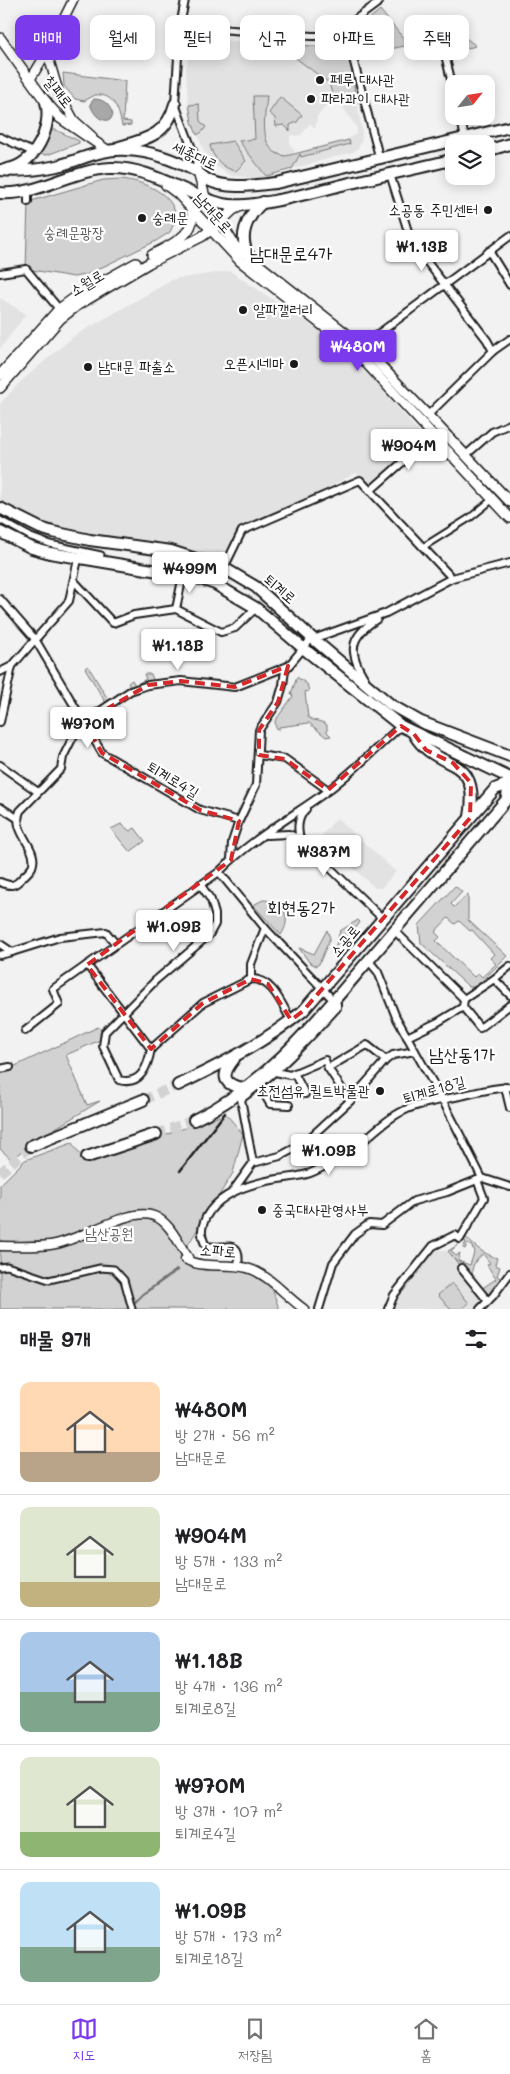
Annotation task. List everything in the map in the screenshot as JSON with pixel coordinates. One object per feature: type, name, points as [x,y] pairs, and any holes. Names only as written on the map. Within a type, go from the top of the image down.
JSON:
[{"type":"main road","name":"칠패로","points":[[0,38],[46,102],[70,126],[107,150]]},
{"type":"main road","points":[[0,170],[18,166],[34,152],[49,116],[46,102]]},
{"type":"main road","points":[[107,150],[149,139],[169,121],[175,104]]},
{"type":"main road","name":"세종대로","points":[[478,135],[510,128]]},
{"type":"main road","name":"세종대로","points":[[0,170],[22,172],[58,166],[107,150],[145,151],[198,172],[209,181],[242,187],[276,183],[445,143]]},
{"type":"main road","points":[[495,148],[510,144]]},
{"type":"main road","points":[[0,193],[9,194],[28,190],[99,169],[122,168],[165,180],[222,204],[238,205],[305,194],[445,162]]},
{"type":"main road","name":"남대문로","points":[[198,172],[205,197],[235,246],[362,346],[466,455],[480,478]]},
{"type":"main road","name":"남대문로","points":[[143,174],[172,188],[224,246],[258,277],[354,350],[433,435],[480,478]]},
{"type":"main road","points":[[299,178],[293,188],[305,194]]},
{"type":"main road","points":[[250,258],[244,249],[244,229],[254,211],[264,202]]},
{"type":"main road","points":[[220,223],[234,210],[248,204]]},
{"type":"main road","name":"소월로","points":[[0,373],[60,309],[77,296],[182,238],[192,223],[191,209]]},
{"type":"main road","name":"소월로","points":[[0,388],[60,319],[73,308],[149,263],[211,230],[220,223]]},
{"type":"main road","points":[[480,478],[493,499],[510,518]]},
{"type":"main road","points":[[480,478],[508,500]]},
{"type":"main road","name":"퇴계로","points":[[0,508],[40,528],[53,532],[90,540],[171,551],[224,568],[256,587],[312,639],[392,705],[421,722],[510,756]]},
{"type":"main road","name":"퇴계로","points":[[0,532],[32,548],[78,559],[183,575],[215,584],[256,608],[401,726],[414,734],[447,748],[509,782]]},
{"type":"main road","points":[[414,734],[426,750],[453,763],[467,776],[472,789],[473,801],[470,818]]},
{"type":"main road","points":[[447,748],[455,748],[476,758],[483,753],[480,744],[501,748],[510,746]]},
{"type":"main road","name":"소공로","points":[[178,1085],[238,1054],[279,1030],[291,1020],[323,989],[495,789],[509,782],[506,804],[485,825],[334,1000],[269,1069],[246,1088],[209,1113],[194,1120]]},
{"type":"main road","points":[[485,825],[484,815],[496,799],[492,793]]},
{"type":"main road","points":[[238,1054],[226,1069],[225,1075],[231,1085],[246,1088]]},
{"type":"main road","points":[[31,1146],[143,1100]]},
{"type":"main road","points":[[87,1158],[156,1134]]},
{"type":"street","points":[[66,15],[73,0]]},
{"type":"street","points":[[182,15],[185,0]]},
{"type":"street","points":[[361,15],[379,2],[378,0]]},
{"type":"street","points":[[230,30],[315,36]]},
{"type":"street","points":[[30,80],[42,60]]},
{"type":"street","points":[[49,60],[59,93],[74,120],[107,150]]},
{"type":"street","points":[[178,60],[175,104],[196,159],[198,172]]},
{"type":"street","points":[[353,60],[380,160]]},
{"type":"street","points":[[446,60],[450,75]]},
{"type":"street","points":[[0,137],[34,152]]},
{"type":"street","points":[[390,174],[411,241],[487,340],[493,351]]},
{"type":"street","points":[[28,190],[28,202]]},
{"type":"street","points":[[362,346],[444,283],[510,236]]},
{"type":"street","points":[[489,251],[510,284]]},
{"type":"street","points":[[0,268],[26,270],[60,309]]},
{"type":"street","points":[[0,273],[19,270]]},
{"type":"street","points":[[428,415],[493,351],[510,339]]},
{"type":"street","points":[[466,455],[492,432],[510,424]]},
{"type":"street","points":[[370,491],[433,435]]},
{"type":"street","points":[[224,568],[242,531],[360,480],[452,578]]},
{"type":"street","points":[[423,547],[470,517],[493,499]]},
{"type":"street","points":[[0,520],[31,537],[50,544],[101,556]]},
{"type":"street","points":[[0,672],[12,666],[69,601],[75,582],[78,559]]},
{"type":"street","points":[[231,860],[232,842],[239,821],[256,785],[259,755],[258,730],[278,702],[288,666],[303,648],[312,639],[386,613],[452,578],[510,563]]},
{"type":"street","points":[[176,609],[183,575]]},
{"type":"street","points":[[75,582],[113,623],[134,615],[176,609],[221,632],[235,628],[256,608]]},
{"type":"street","name":"퇴계로4길","points":[[0,599],[35,638],[102,753],[200,810],[239,821]]},
{"type":"street","points":[[370,687],[355,661],[353,644],[362,631],[386,613]]},
{"type":"street","points":[[0,722],[12,666]]},
{"type":"street","points":[[0,882],[11,886],[16,884],[32,868],[34,857],[20,829],[18,818],[20,811],[61,769],[73,736],[84,722],[130,692],[148,684],[181,682],[235,687],[288,666]]},
{"type":"street","points":[[300,839],[298,829],[303,812],[401,726]]},
{"type":"street","points":[[259,755],[285,759],[328,790]]},
{"type":"street","points":[[0,765],[38,792]]},
{"type":"street","points":[[26,1031],[59,1004],[53,989],[115,943],[219,872],[231,860],[328,790]]},
{"type":"street","points":[[0,807],[18,818]]},
{"type":"street","points":[[264,836],[289,834],[300,839],[383,919]]},
{"type":"street","points":[[219,872],[265,928],[334,1000],[337,1008],[297,1052],[240,1099],[252,1163]]},
{"type":"street","points":[[200,884],[211,900],[215,914],[215,924],[209,935],[156,980],[122,1012],[105,1032],[103,1046],[119,1080],[130,1082],[134,1080],[148,1067],[151,1049],[203,1003],[251,978],[258,978],[268,984],[291,1020]]},
{"type":"street","points":[[251,978],[251,964],[265,928]]},
{"type":"street","points":[[394,930],[464,999]]},
{"type":"street","points":[[0,956],[60,936],[106,932],[115,943]]},
{"type":"street","points":[[0,944],[12,952]]},
{"type":"street","points":[[368,960],[378,972],[396,1017],[442,1099],[480,1179],[484,1198],[460,1239],[455,1235],[433,1246],[394,1295],[388,1309]]},
{"type":"street","points":[[87,965],[151,1049]]},
{"type":"street","points":[[510,966],[464,999],[463,1007],[480,1028],[510,1005]]},
{"type":"street","points":[[494,979],[510,995]]},
{"type":"street","points":[[407,1037],[463,1007]]},
{"type":"street","points":[[328,1068],[367,1044],[386,1060]]},
{"type":"street","points":[[232,1192],[252,1163],[280,1156],[304,1144],[350,1101],[386,1060],[393,1055],[415,1050]]},
{"type":"street","points":[[275,1072],[290,1075],[324,1060],[350,1101]]},
{"type":"street","points":[[0,1069],[10,1067]]},
{"type":"street","points":[[294,1073],[305,1094]]},
{"type":"street","points":[[259,1085],[270,1104],[289,1105]]},
{"type":"street","points":[[508,1087],[510,1108]]},
{"type":"street","name":"퇴계로18길","points":[[238,1266],[240,1253],[237,1248],[233,1246],[214,1248],[206,1246],[201,1231],[210,1212],[221,1199],[232,1192],[275,1179],[313,1172],[349,1153],[380,1125],[403,1111],[485,1089],[508,1087]]},
{"type":"street","points":[[319,1309],[333,1263],[355,1234],[369,1224],[382,1224],[414,1201],[447,1192],[480,1179],[510,1187]]},
{"type":"street","name":"소파로","points":[[0,1246],[52,1245],[76,1238],[128,1216],[153,1215],[169,1227],[188,1257],[185,1259],[200,1265],[249,1268],[269,1279],[290,1300],[304,1309]]},
{"type":"street","points":[[0,1267],[7,1266],[48,1280],[100,1268],[114,1270],[124,1280],[132,1309]]},
{"type":"street","points":[[461,1268],[488,1301]]},
{"type":"street","points":[[480,1309],[510,1273]]},
{"type":"highlighted area","points":[[288,666],[278,702],[259,730],[259,755],[285,759],[328,790],[401,726],[414,734],[426,750],[453,763],[471,783],[470,818],[303,1011],[291,1020],[268,984],[251,979],[203,1003],[151,1049],[87,965],[231,860],[239,821],[200,810],[102,753],[84,722],[148,685],[181,681],[235,687]]},
{"type":"shaded area","points":[[230,41],[240,41],[240,60],[305,60],[305,45],[315,45],[315,60],[351,60],[362,132],[361,143],[353,152],[259,178],[232,176],[215,166],[204,151],[192,122],[188,101],[186,71],[188,60],[230,60]],"holes":[[[333,97],[336,97],[357,128],[356,134],[348,139],[291,155],[295,151],[290,145],[290,135],[301,135],[310,123],[315,129],[317,117],[333,101]]]},
{"type":"shaded area","points":[[94,99],[104,101],[110,108],[113,115],[110,120],[103,120],[95,114],[90,104]]},
{"type":"shaded area","points":[[230,271],[347,349],[423,437],[371,486],[356,473],[238,534],[220,559],[170,543],[70,531],[38,520],[0,502],[0,404],[19,383],[74,336],[174,279]]},
{"type":"shaded area","points":[[0,298],[26,314],[0,349]]},
{"type":"shaded area","points":[[337,818],[396,872],[381,888],[375,888],[323,840],[321,836]]},
{"type":"shaded area","points":[[431,1249],[448,1251],[488,1301],[480,1309],[389,1309],[393,1298]]},
{"type":"green space","points":[[380,10],[384,15],[374,15]]},
{"type":"green space","points":[[394,27],[404,39],[404,46],[394,48]]},
{"type":"green space","points":[[469,40],[476,46],[469,48]]},
{"type":"green space","points":[[305,46],[315,46],[315,60],[348,60],[356,103],[333,97],[329,83],[298,60],[305,60]]},
{"type":"green space","points":[[63,73],[125,81],[123,121],[131,122],[131,125],[122,126],[115,104],[107,97],[95,95],[84,101],[75,99],[64,86]]},
{"type":"green space","points":[[253,96],[267,96],[265,132],[271,148],[277,153],[286,156],[349,140],[350,144],[301,157],[300,154],[292,169],[266,176],[239,141],[255,139]]},
{"type":"green space","points":[[280,97],[302,115],[297,122],[290,125],[290,131],[284,125],[276,126],[275,118],[269,113]]},
{"type":"green space","points":[[199,104],[200,121],[206,127],[197,135],[189,105]]},
{"type":"green space","points":[[49,130],[56,130],[79,141],[79,143],[47,155],[38,154]]},
{"type":"green space","points":[[233,141],[246,161],[236,171],[227,168],[219,162],[213,154],[210,145]]},
{"type":"green space","name":"숭례문광장","points":[[121,179],[139,182],[164,195],[174,210],[176,219],[170,232],[156,241],[88,274],[74,277],[26,269],[28,202],[103,180]]},
{"type":"green space","points":[[88,666],[109,701],[130,687],[128,683],[132,680],[135,685],[146,679],[144,674],[151,674],[154,682],[107,705],[85,668]]},
{"type":"green space","points":[[297,677],[307,684],[309,691],[305,692],[308,717],[327,725],[327,732],[331,736],[326,737],[309,723],[279,727],[279,730],[276,728],[275,721],[293,696],[291,694]]},
{"type":"green space","points":[[121,824],[130,831],[135,828],[145,841],[130,852],[111,829]]},
{"type":"green space","points":[[455,886],[462,892],[451,904],[454,907],[468,894],[468,920],[507,956],[476,987],[469,987],[421,943],[419,925]],"holes":[[[448,918],[455,924],[459,921],[470,931],[472,930],[494,954],[490,958],[496,964],[482,977],[478,973],[474,977],[436,941],[440,937],[435,932]]]},
{"type":"green space","points":[[263,900],[276,903],[284,911],[286,922],[281,935],[253,905]]},
{"type":"green space","points":[[358,920],[360,922],[358,925],[337,952],[334,952],[340,931]]},
{"type":"green space","points":[[327,930],[330,938],[319,964],[316,966],[309,962],[299,948],[314,954]]},
{"type":"green space","points":[[98,1027],[102,1030],[100,1040],[66,1055],[87,1105],[100,1101],[49,1132],[11,1159],[0,1149],[0,1071],[11,1068]]},
{"type":"green space","name":"남산공원","points":[[226,1114],[243,1134],[233,1173],[184,1251],[185,1259],[234,1265],[269,1279],[279,1309],[0,1309],[0,1185],[25,1160],[72,1143],[85,1162]]},
{"type":"green space","points":[[464,1235],[479,1249],[497,1258],[495,1265],[500,1267],[497,1276],[505,1281],[488,1301],[448,1251],[456,1246],[451,1251],[456,1256],[460,1253],[458,1261],[470,1265],[475,1250],[467,1244],[465,1249],[463,1248],[466,1242],[462,1240],[459,1243]],"holes":[[[483,1254],[490,1263],[487,1265],[496,1279],[481,1289],[474,1279],[472,1270],[475,1262]]]},
{"type":"green space","points":[[452,1283],[469,1303],[462,1309],[450,1309],[438,1295]]},
{"type":"waterway","points":[[132,1305],[143,1294],[177,1270]]},
{"type":"tunnel","points":[[143,1100],[178,1085]]},
{"type":"tunnel","points":[[156,1134],[194,1120]]},
{"type":"tunnel","points":[[0,1173],[31,1146]]},
{"type":"tunnel","points":[[0,1206],[39,1172],[87,1157]]},
{"type":"railway","points":[[180,1171],[225,1113]]},
{"type":"place","name":"페루 대사관","points":[[320,80]]},
{"type":"place","name":"파라과이 대사관","points":[[311,99]]},
{"type":"place","name":"소공동 주민센터","points":[[488,210]]},
{"type":"place","name":"숭례문","points":[[142,218]]},
{"type":"place","name":"알파갤러리","points":[[243,310]]},
{"type":"place","name":"오픈시네마","points":[[294,364]]},
{"type":"place","name":"남대문 파출소","points":[[88,367]]},
{"type":"place","name":"초전섬유 퀼트박물관","points":[[380,1091]]},
{"type":"place","name":"중국대사관영사부","points":[[262,1210]]},
{"type":"district","name":"남대문로4가","points":[[291,254]]},
{"type":"district","name":"회현동2가","points":[[301,908]]},
{"type":"district","name":"남산동1가","points":[[462,1055]]}]
